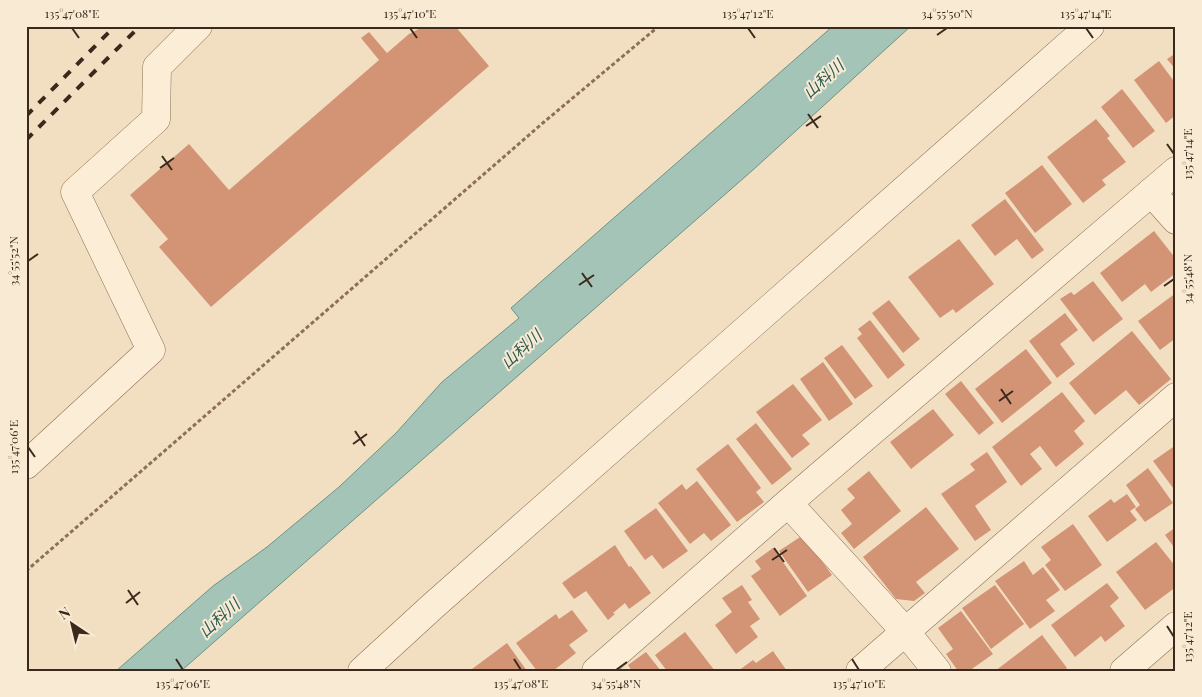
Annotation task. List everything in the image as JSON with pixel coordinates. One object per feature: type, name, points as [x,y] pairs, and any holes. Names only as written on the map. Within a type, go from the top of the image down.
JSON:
[{"type":"street","points":[[26,465],[151,350],[75,192],[156,119],[157,67],[198,26]]},
{"type":"street","points":[[362,671],[434,605],[1090,26]]},
{"type":"street","points":[[596,671],[788,503],[1176,171]]},
{"type":"street","points":[[1151,192],[1176,220]]},
{"type":"street","points":[[860,671],[1176,397]]},
{"type":"street","points":[[788,503],[905,631],[937,671]]},
{"type":"street","points":[[1124,671],[1176,626]]},
{"type":"path","points":[[26,571],[544,122],[659,26]]},
{"type":"water","name":"山科川","points":[[833,26],[911,26],[754,169],[181,671],[116,671],[213,586],[267,547],[339,487],[396,433],[442,382],[519,318],[511,308]]},
{"type":"building","points":[[424,26],[455,26],[489,66],[211,307],[159,247],[168,239],[130,195],[189,144],[229,190],[379,60],[361,38],[369,32],[387,53],[409,34]]},
{"type":"building","points":[[1176,53],[1176,70],[1167,59]]},
{"type":"building","points":[[1159,61],[1176,84],[1176,115],[1166,123],[1134,80]]},
{"type":"building","points":[[1122,89],[1155,131],[1133,148],[1101,107]]},
{"type":"building","points":[[1096,119],[1110,136],[1107,138],[1126,162],[1102,180],[1106,185],[1083,203],[1047,157]]},
{"type":"building","points":[[1042,165],[1072,204],[1035,233],[1005,193]]},
{"type":"building","points":[[1005,199],[1044,250],[1032,259],[1017,239],[995,256],[971,225]]},
{"type":"building","points":[[1154,231],[1176,259],[1176,273],[1151,292],[1145,284],[1122,302],[1100,273]]},
{"type":"building","points":[[959,239],[994,284],[956,313],[953,309],[940,318],[908,277]]},
{"type":"building","points":[[1093,281],[1123,319],[1093,342],[1060,299],[1071,292],[1074,295]]},
{"type":"building","points":[[1176,293],[1176,338],[1160,350],[1138,321]]},
{"type":"building","points":[[889,300],[920,339],[903,353],[872,313]]},
{"type":"building","points":[[1065,313],[1078,330],[1060,344],[1075,364],[1057,378],[1029,341]]},
{"type":"building","points":[[870,320],[905,365],[888,379],[857,338],[862,334],[858,329]]},
{"type":"building","points":[[1132,331],[1171,379],[1139,405],[1126,390],[1095,415],[1069,383]]},
{"type":"building","points":[[842,345],[873,386],[855,399],[824,358]]},
{"type":"building","points":[[1026,349],[1052,383],[1002,423],[975,389]]},
{"type":"building","points":[[823,362],[853,404],[829,421],[800,379]]},
{"type":"building","points":[[961,381],[994,423],[979,435],[945,394]]},
{"type":"building","points":[[793,384],[822,420],[802,435],[810,444],[792,458],[756,412]]},
{"type":"building","points":[[1062,392],[1085,421],[1074,431],[1084,444],[1056,467],[1040,446],[1030,454],[1042,469],[1021,486],[992,447]]},
{"type":"building","points":[[933,409],[954,435],[911,469],[890,442]]},
{"type":"building","points":[[756,423],[792,469],[772,485],[736,439]]},
{"type":"building","points":[[728,444],[761,488],[756,492],[764,502],[737,522],[696,469]]},
{"type":"building","points":[[1176,445],[1176,492],[1153,461]]},
{"type":"building","points":[[987,452],[1007,482],[975,506],[991,530],[975,541],[941,494],[975,470],[970,464]]},
{"type":"building","points":[[1148,468],[1173,503],[1145,522],[1135,509],[1140,505],[1126,485]]},
{"type":"building","points":[[869,471],[901,511],[854,549],[841,533],[852,524],[841,510],[855,498],[847,489]]},
{"type":"building","points":[[697,481],[731,525],[711,541],[704,533],[690,544],[658,503],[682,484],[686,490]]},
{"type":"building","points":[[1127,494],[1136,507],[1130,511],[1137,520],[1107,542],[1088,516],[1111,499],[1114,503]]},
{"type":"building","points":[[926,507],[959,549],[916,582],[925,593],[914,601],[896,599],[863,557]]},
{"type":"building","points":[[656,508],[688,551],[663,569],[652,555],[645,560],[624,531]]},
{"type":"building","points":[[1073,524],[1102,565],[1065,591],[1045,565],[1051,560],[1041,547]]},
{"type":"building","points":[[1176,527],[1176,550],[1165,535]]},
{"type":"building","points":[[803,535],[832,575],[808,592],[779,551]]},
{"type":"building","points":[[1156,542],[1176,567],[1176,587],[1145,610],[1116,572]]},
{"type":"building","points":[[615,545],[629,567],[631,566],[651,593],[629,609],[625,603],[608,620],[586,591],[574,599],[562,583]]},
{"type":"building","points":[[773,548],[807,596],[780,616],[751,576],[761,569],[755,561]]},
{"type":"building","points":[[1024,561],[1033,575],[1043,567],[1060,590],[1046,600],[1055,611],[1030,629],[995,581]]},
{"type":"building","points":[[1107,583],[1119,598],[1110,606],[1125,626],[1105,642],[1101,636],[1075,657],[1051,625]]},
{"type":"building","points":[[742,585],[752,600],[748,602],[760,619],[750,626],[758,637],[736,654],[715,625],[732,612],[722,598]]},
{"type":"building","points":[[995,585],[1024,624],[991,649],[962,608]]},
{"type":"building","points":[[572,610],[588,631],[569,645],[576,653],[553,671],[537,671],[516,643],[556,614],[559,619]]},
{"type":"building","points":[[961,611],[993,654],[969,671],[958,671],[946,654],[953,649],[938,628]]},
{"type":"building","points":[[685,632],[715,671],[667,671],[655,655]]},
{"type":"building","points":[[1042,635],[1067,668],[1063,671],[995,671]]},
{"type":"building","points":[[507,643],[527,671],[473,671],[472,669]]},
{"type":"building","points":[[773,651],[787,671],[738,671],[753,660],[756,663]]},
{"type":"building","points":[[646,652],[661,671],[632,671],[628,665]]},
{"type":"railway","points":[[26,116],[115,26]]},
{"type":"railway","points":[[26,140],[140,26]]}]
